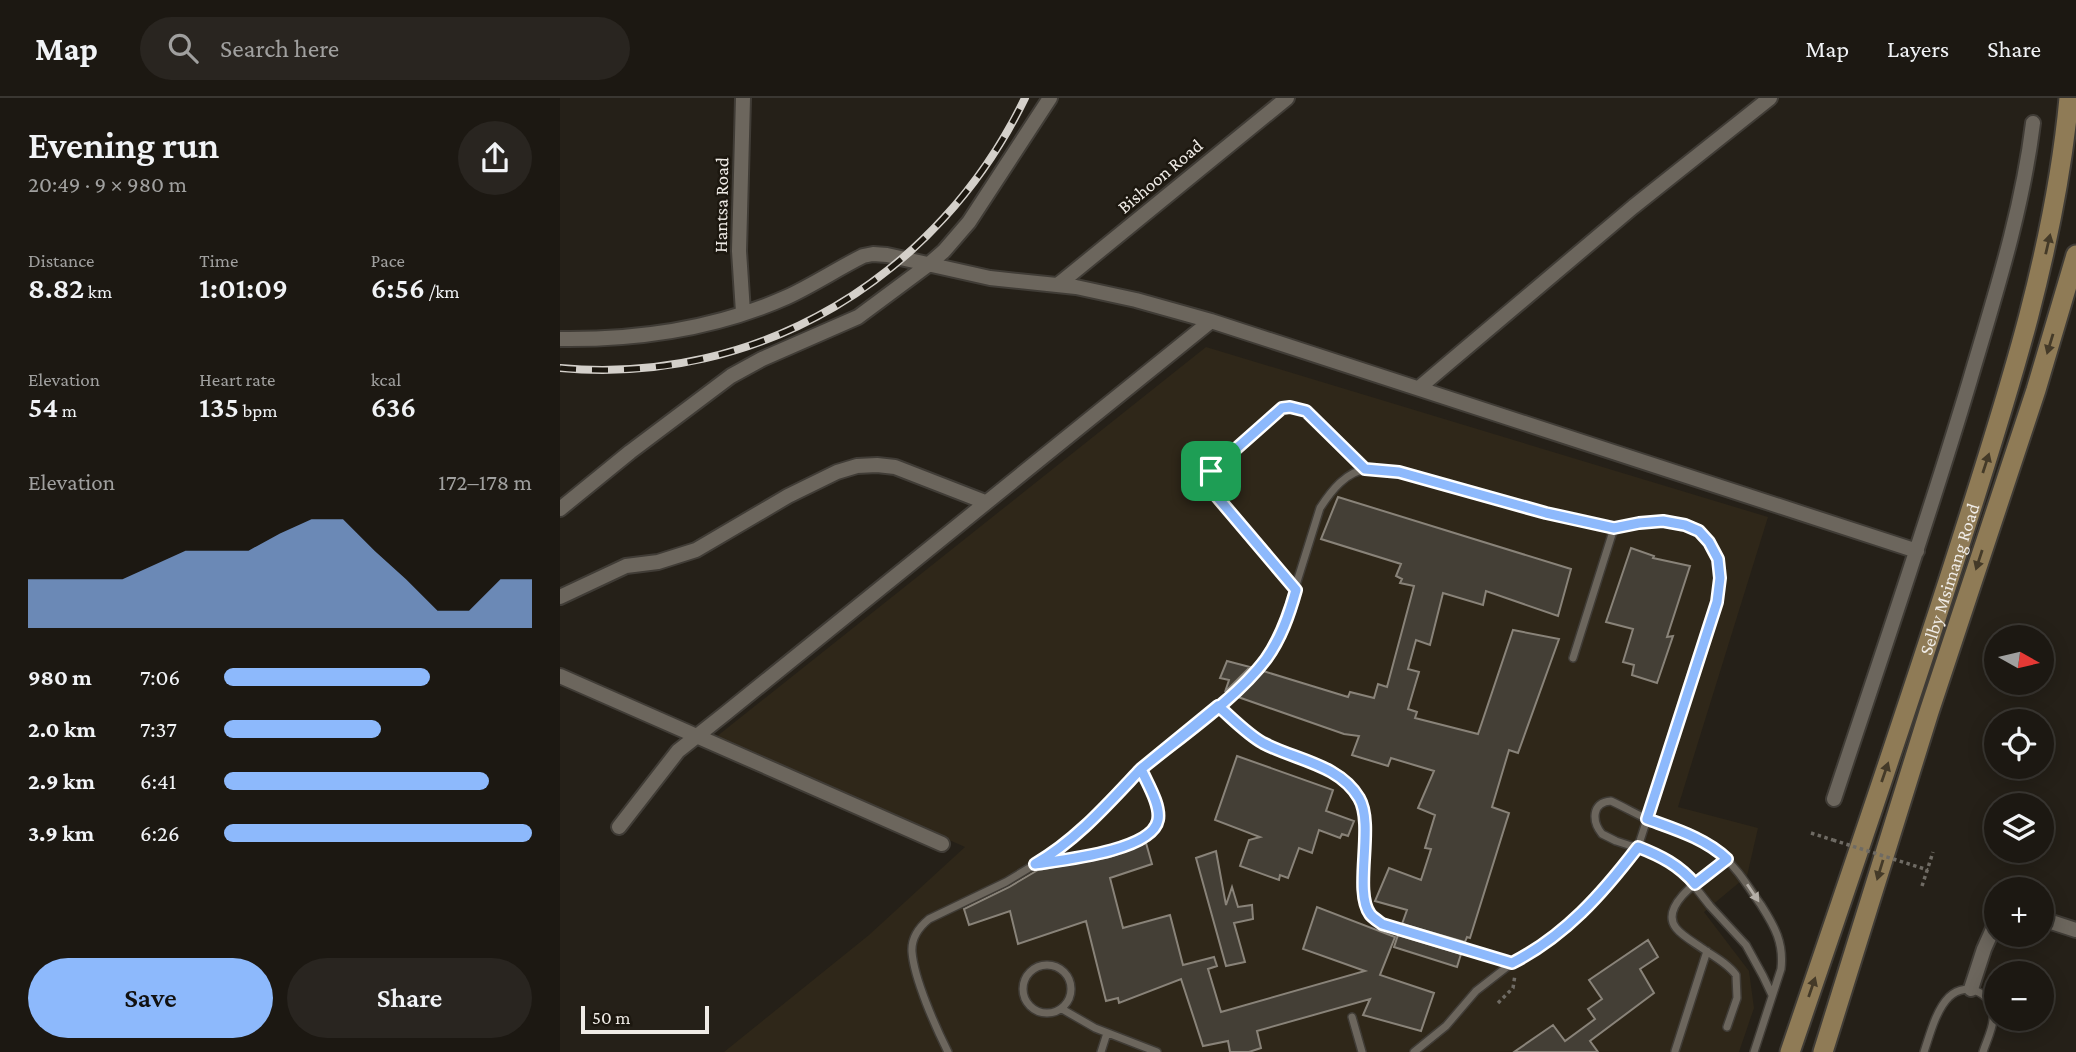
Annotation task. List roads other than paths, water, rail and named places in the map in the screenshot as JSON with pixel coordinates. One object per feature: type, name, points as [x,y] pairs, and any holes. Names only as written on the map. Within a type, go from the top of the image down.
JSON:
[{"type":"main road","name":"Selby Msimang Road","points":[[1790,1052],[1926,652],[2029,319],[2050,234],[2064,153],[2069,98]]},
{"type":"main road","name":"Selby Msimang Road","points":[[1822,1052],[1929,712],[2036,390],[2076,255]]},
{"type":"street","name":"Hantsa Road","points":[[743,98],[739,251],[743,312]]},
{"type":"street","points":[[560,509],[731,376],[762,359],[858,317],[928,265],[969,222],[1050,98]]},
{"type":"street","name":"Bishoon Road","points":[[1059,284],[1287,98]]},
{"type":"street","points":[[1420,387],[1633,207],[1770,98]]},
{"type":"street","points":[[1833,799],[1944,468],[2014,229],[2023,191],[2033,123]]},
{"type":"street","points":[[560,339],[608,340],[645,337],[710,323],[790,295],[863,256],[887,255],[990,278],[1059,284],[1136,300],[1211,321],[1917,551]]},
{"type":"street","points":[[619,827],[678,751],[695,735],[726,713],[1211,321]]},
{"type":"street","points":[[560,597],[626,566],[658,562],[696,550],[788,496],[837,472],[857,466],[895,467],[985,502]]},
{"type":"street","points":[[560,676],[942,844]]},
{"type":"street","points":[[2054,923],[2076,930]]},
{"type":"street","points":[[1971,989],[1985,947]]},
{"type":"lane","points":[[1296,590],[1207,485],[1211,471],[1282,408],[1290,407],[1306,411],[1365,469]]},
{"type":"lane","points":[[948,1052],[935,1028],[915,966],[912,951],[919,927],[929,919],[1006,881],[1054,853],[1084,827],[1141,769],[1243,685],[1266,659],[1281,633],[1321,508],[1332,491],[1350,475],[1365,469],[1399,472],[1546,513],[1614,528],[1663,521],[1699,531],[1718,559],[1720,578],[1717,602],[1638,847],[1589,907],[1540,948],[1476,991],[1446,1026],[1416,1051]]},
{"type":"lane","points":[[1573,658],[1614,528]]},
{"type":"lane","points":[[1218,706],[1261,742],[1334,773],[1350,786],[1360,800],[1365,825],[1364,897],[1369,913],[1382,924],[1516,962]]},
{"type":"lane","points":[[1035,864],[1082,859],[1147,837],[1156,829],[1159,817],[1141,769]]},
{"type":"lane","points":[[1754,1052],[1781,969],[1782,944],[1760,905],[1719,852],[1688,834],[1647,819],[1611,801],[1602,803],[1595,811],[1594,817],[1602,834],[1670,861],[1681,869],[1746,945],[1772,995]]},
{"type":"lane","points":[[1727,859],[1678,899],[1674,906],[1673,924],[1677,930],[1736,975],[1737,998],[1727,1027]]},
{"type":"lane","points":[[1675,1051],[1707,951]]},
{"type":"lane","points":[[1062,1009],[1069,999],[1072,987],[1067,975],[1057,967],[1045,965],[1033,969],[1025,979],[1023,992],[1028,1003],[1037,1011],[1050,1013],[1062,1009],[1107,1033],[1157,1052]]},
{"type":"lane","points":[[1924,1052],[1933,1027],[1949,997],[1960,989],[1971,989],[1987,999],[1992,1008],[1993,1020],[1983,1052]]},
{"type":"lane","points":[[1353,1017],[1362,1052]]},
{"type":"lane","points":[[1101,1052],[1107,1033]]},
{"type":"railway","points":[[560,368],[634,369],[705,358],[772,337],[835,306],[893,266],[944,218],[988,161],[1025,98]]}]
